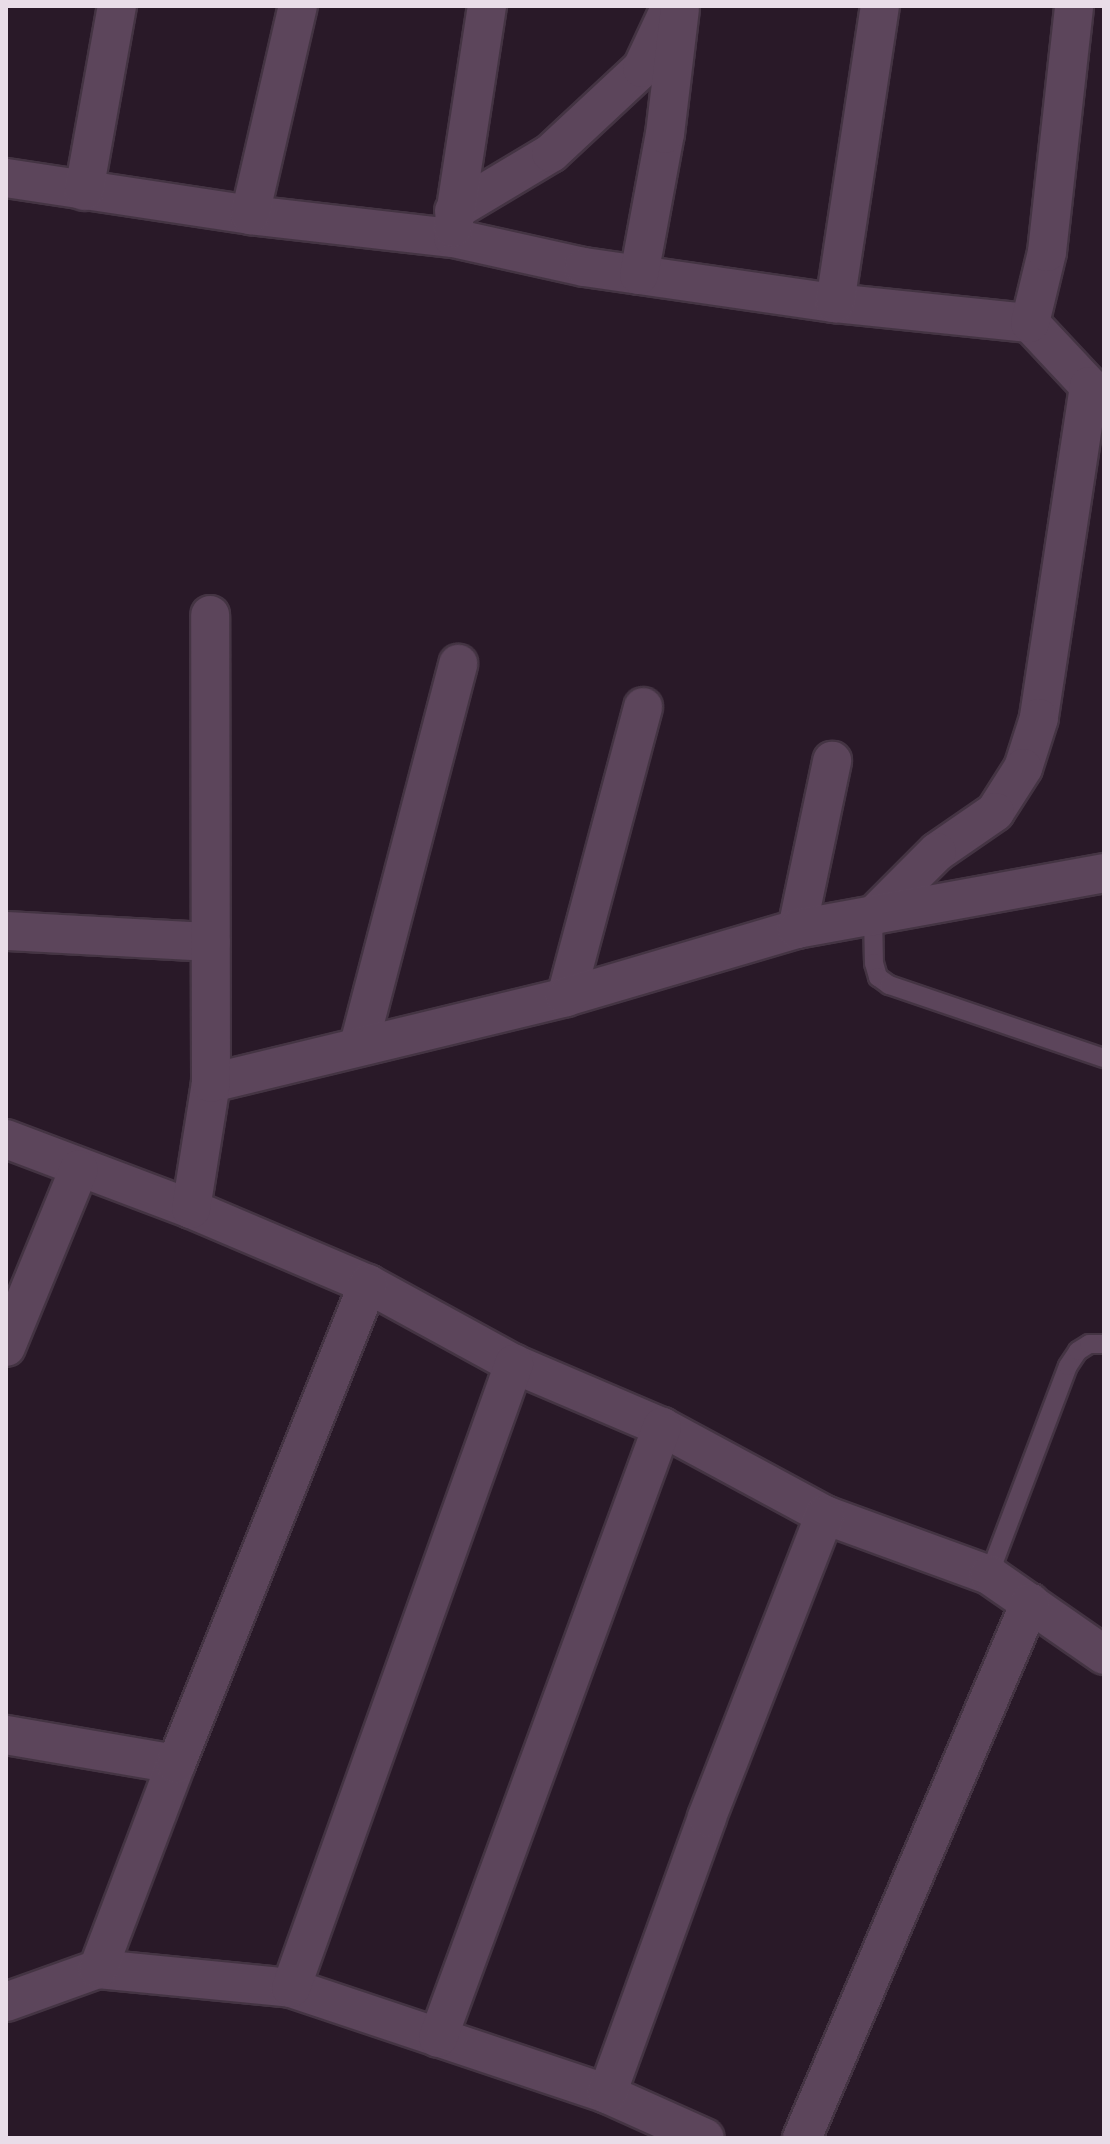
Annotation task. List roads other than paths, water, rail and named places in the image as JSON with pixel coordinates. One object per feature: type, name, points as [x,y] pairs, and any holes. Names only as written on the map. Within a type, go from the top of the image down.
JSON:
[{"type":"street","points":[[84,191],[117,6]]},
{"type":"street","points":[[250,215],[298,6]]},
{"type":"street","points":[[454,224],[487,6]]},
{"type":"street","points":[[454,224],[551,153],[642,68],[671,6]]},
{"type":"street","points":[[639,275],[665,134],[680,6]]},
{"type":"street","points":[[835,303],[880,6]]},
{"type":"street","points":[[1030,323],[1047,252],[1074,6]]},
{"type":"street","points":[[6,178],[250,215],[454,224],[639,275],[835,303],[1030,323],[1089,386],[1039,718],[1023,768],[995,812],[937,852],[873,916]]},
{"type":"street","points":[[191,1209],[211,1083],[210,615]]},
{"type":"street","points":[[359,1045],[458,664]]},
{"type":"street","points":[[566,997],[643,707]]},
{"type":"street","points":[[797,929],[832,761]]},
{"type":"street","points":[[211,1083],[566,997],[797,929],[1104,873]]},
{"type":"street","points":[[6,931],[211,942]]},
{"type":"street","points":[[6,1139],[191,1209],[368,1284],[514,1364],[662,1427],[825,1515],[989,1575],[1104,1655]]},
{"type":"street","points":[[6,1347],[79,1169]]},
{"type":"street","points":[[98,1969],[176,1764],[368,1284]]},
{"type":"street","points":[[291,1988],[514,1364]]},
{"type":"street","points":[[438,2038],[662,1427]]},
{"type":"street","points":[[607,2094],[707,1817],[825,1515]]},
{"type":"street","points":[[802,2138],[1030,1603]]},
{"type":"street","points":[[6,1735],[176,1764]]},
{"type":"street","points":[[6,2002],[98,1969],[291,1988],[607,2094],[705,2138]]},
{"type":"lane","points":[[873,916],[874,963],[878,977],[889,985],[1104,1058]]},
{"type":"lane","points":[[989,1575],[1068,1366],[1078,1351],[1089,1344],[1104,1344]]}]
